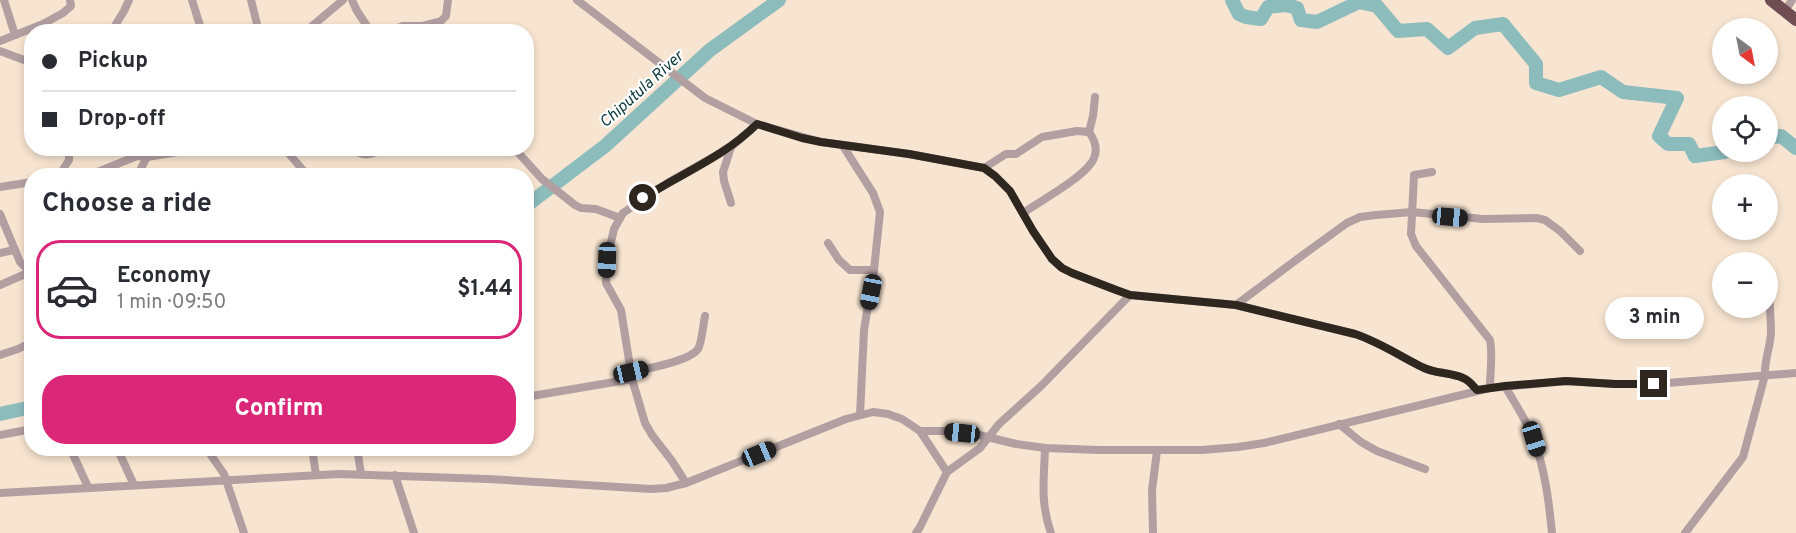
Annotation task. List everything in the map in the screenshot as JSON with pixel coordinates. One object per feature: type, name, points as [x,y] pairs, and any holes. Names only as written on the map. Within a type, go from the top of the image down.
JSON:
[{"type":"highway","points":[[1771,0],[1796,20]]},
{"type":"street","points":[[4,0],[15,35]]},
{"type":"street","points":[[43,24],[63,13],[70,6],[70,0]]},
{"type":"street","points":[[116,24],[129,0]]},
{"type":"street","points":[[192,0],[200,24]]},
{"type":"street","points":[[251,0],[257,24]]},
{"type":"street","points":[[314,24],[342,0]]},
{"type":"street","points":[[352,0],[366,24]]},
{"type":"street","points":[[430,24],[441,21],[446,15],[448,0]]},
{"type":"street","points":[[577,0],[705,98],[757,124],[802,138],[843,146],[909,154],[984,168],[1010,191],[1052,259],[1072,273],[1130,295],[1236,305],[1362,336],[1423,368],[1464,378],[1477,390]]},
{"type":"street","points":[[1785,11],[1792,0]]},
{"type":"street","points":[[0,41],[24,31]]},
{"type":"street","points":[[0,51],[24,60]]},
{"type":"street","points":[[1023,213],[1077,177],[1091,164],[1096,149],[1089,132],[1095,97]]},
{"type":"street","points":[[686,483],[645,423],[631,375],[621,310],[606,283],[607,260],[614,228],[623,213],[669,182],[731,147],[757,124]]},
{"type":"street","points":[[984,168],[1006,154],[1016,154],[1042,137],[1077,131],[1089,132]]},
{"type":"street","points":[[843,146],[873,193],[880,212],[874,270],[864,330],[860,415]]},
{"type":"street","points":[[731,147],[723,172],[731,203]]},
{"type":"street","points":[[106,168],[137,156],[153,156]]},
{"type":"street","points":[[291,156],[301,168]]},
{"type":"street","points":[[521,156],[532,168]]},
{"type":"street","points":[[141,168],[147,157]]},
{"type":"street","points":[[534,170],[553,189],[575,205],[596,209],[620,218]]},
{"type":"street","points":[[1432,171],[1414,175],[1411,234],[1413,241],[1490,340],[1492,349],[1490,388]]},
{"type":"street","points":[[0,187],[24,183]]},
{"type":"street","points":[[1236,305],[1347,224],[1360,218],[1376,215],[1412,213],[1483,219],[1536,218],[1545,220],[1560,231],[1580,251]]},
{"type":"street","points":[[0,214],[14,250],[24,266]]},
{"type":"street","points":[[828,243],[839,260],[850,270],[874,270]]},
{"type":"street","points":[[0,253],[14,250]]},
{"type":"street","points":[[0,285],[24,275]]},
{"type":"street","points":[[916,533],[947,472],[975,453],[999,424],[1041,386],[1130,295]]},
{"type":"street","points":[[534,395],[631,375],[693,354],[700,347],[705,316]]},
{"type":"street","points":[[1685,533],[1743,457],[1765,375],[1770,346],[1770,318]]},
{"type":"street","points":[[0,355],[24,346]]},
{"type":"street","points":[[920,431],[948,431],[989,436],[1016,444],[1046,448],[1157,451],[1238,447],[1291,437],[1477,390],[1505,386],[1566,381],[1654,384],[1796,373]]},
{"type":"street","points":[[1505,386],[1534,439],[1541,462],[1552,533]]},
{"type":"street","points":[[0,494],[361,474],[666,488],[686,483],[846,418],[873,412],[902,419],[920,431],[947,472]]},
{"type":"street","points":[[1339,424],[1361,442],[1377,451],[1425,469]]},
{"type":"street","points":[[0,435],[24,430]]},
{"type":"street","points":[[1046,448],[1043,499],[1045,516],[1051,533]]},
{"type":"street","points":[[1153,533],[1152,490],[1157,451]]},
{"type":"street","points":[[74,456],[88,488]]},
{"type":"street","points":[[121,456],[134,485]]},
{"type":"street","points":[[212,456],[226,480],[244,533]]},
{"type":"street","points":[[313,456],[316,475]]},
{"type":"street","points":[[358,456],[361,474]]},
{"type":"street","points":[[396,475],[414,533]]},
{"type":"waterway","name":"Chiputula River","points":[[534,200],[605,146],[710,50],[779,0]]},
{"type":"waterway","points":[[1232,0],[1239,14],[1246,17],[1261,19],[1268,7],[1286,5],[1297,8],[1301,20],[1317,22],[1359,2],[1377,6],[1398,31],[1427,29],[1448,48],[1475,28],[1503,24],[1536,64],[1536,83],[1559,90],[1601,77],[1623,92],[1677,98],[1659,136],[1668,144],[1689,144],[1695,156],[1712,154]]},
{"type":"waterway","points":[[1778,136],[1781,136],[1796,148]]},
{"type":"waterway","name":"Chiputula River","points":[[0,414],[24,409]]},
{"type":"route","points":[[643,198],[731,147],[757,124],[821,142],[909,154],[984,168],[1010,191],[1041,244],[1062,268],[1130,295],[1236,305],[1355,334],[1370,339],[1423,368],[1464,378],[1477,390],[1566,381],[1654,384]]}]
